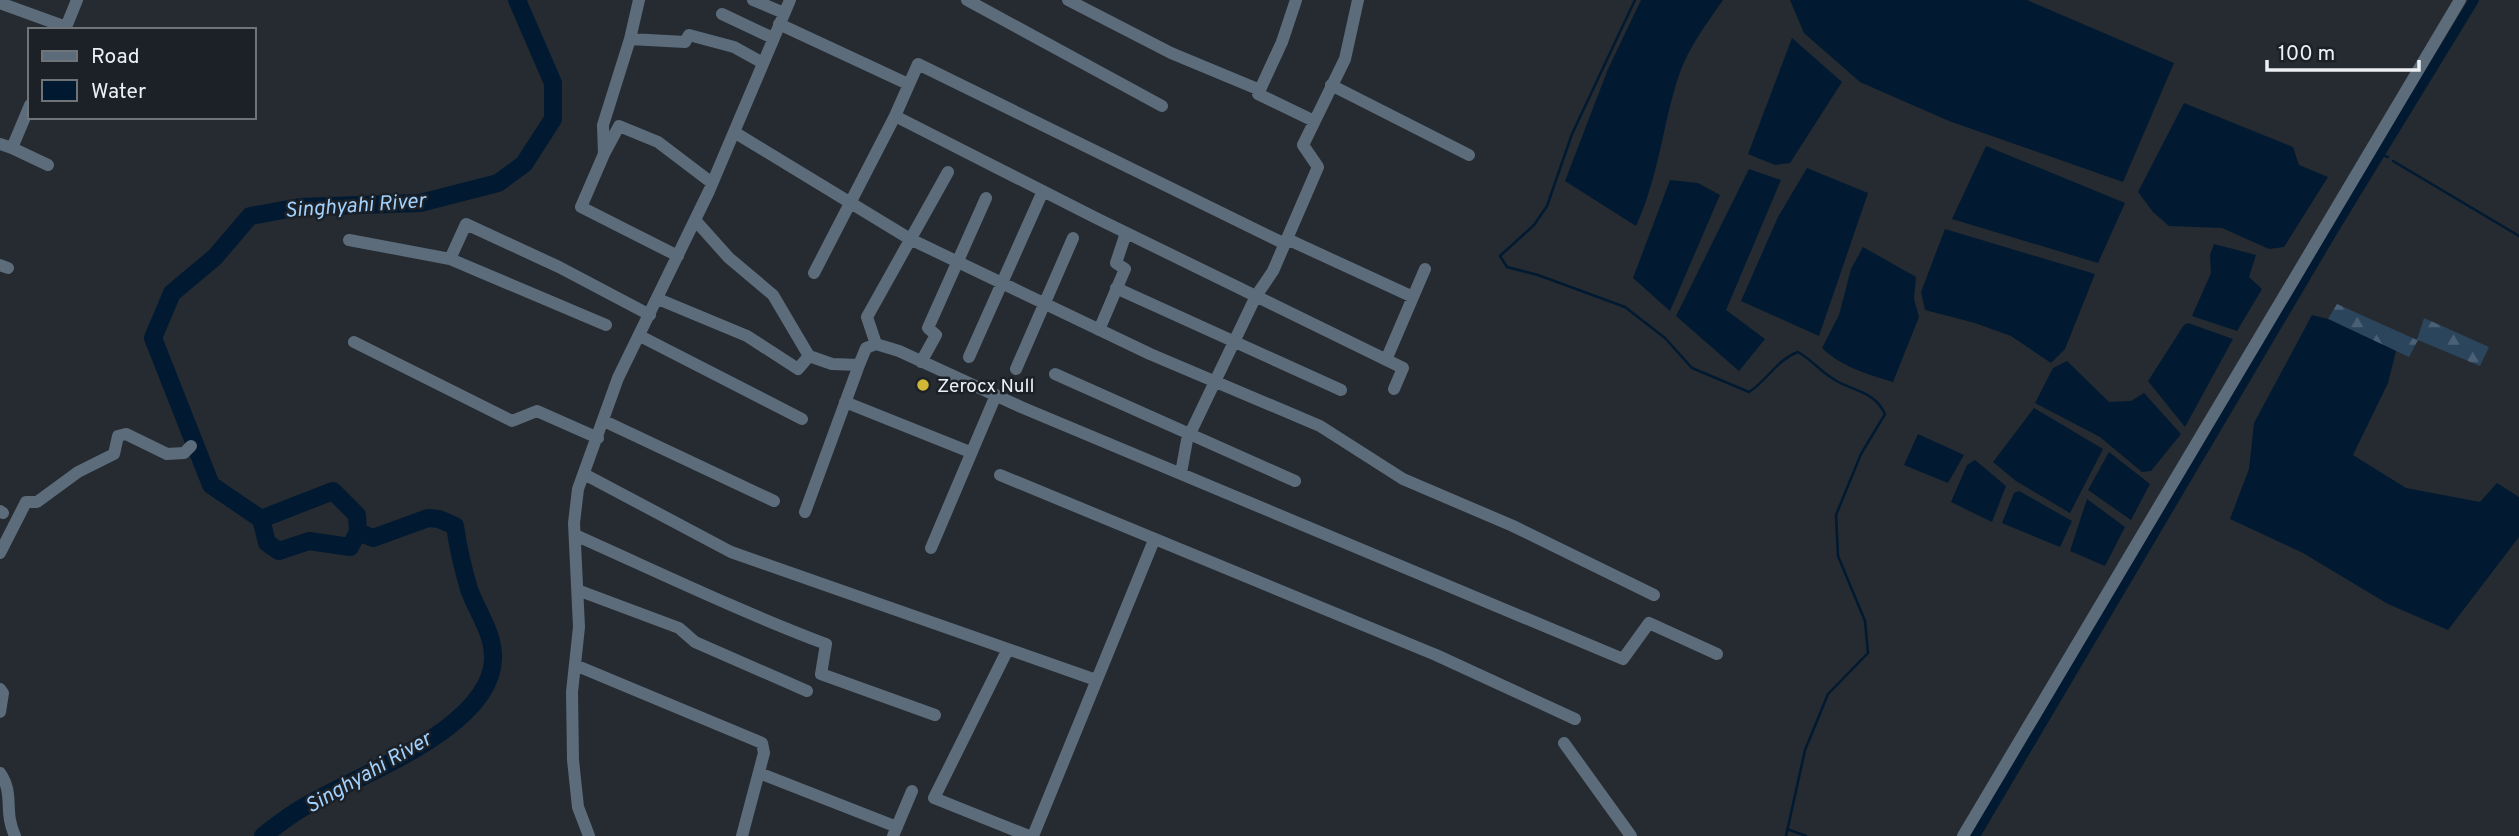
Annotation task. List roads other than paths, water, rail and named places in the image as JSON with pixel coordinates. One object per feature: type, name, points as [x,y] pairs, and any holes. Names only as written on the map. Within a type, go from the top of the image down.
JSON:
[{"type":"street","points":[[0,3],[65,28],[77,0]]},
{"type":"street","points":[[604,154],[603,125],[630,39],[639,0]]},
{"type":"street","points":[[753,0],[908,84]]},
{"type":"street","points":[[589,836],[578,807],[573,760],[580,591],[575,535],[578,489],[618,378],[712,183],[790,0]]},
{"type":"street","points":[[967,0],[1162,106]]},
{"type":"street","points":[[1068,0],[1171,53],[1260,90]]},
{"type":"street","points":[[1296,0],[1282,42],[1258,94],[1314,121]]},
{"type":"street","points":[[1181,473],[1190,433],[1256,296],[1273,271],[1318,167],[1303,145],[1345,59],[1358,0]]},
{"type":"street","points":[[1963,836],[2460,0]]},
{"type":"street","points":[[722,14],[774,38]]},
{"type":"street","points":[[630,39],[685,42],[689,35],[734,47],[763,63]]},
{"type":"street","points":[[814,273],[895,116],[918,64],[1286,242],[1413,297]]},
{"type":"street","points":[[1331,85],[1469,155]]},
{"type":"street","points":[[28,108],[6,146],[48,165]]},
{"type":"street","points":[[895,116],[1126,233],[1403,368],[1394,389]]},
{"type":"street","points":[[678,256],[581,206],[604,154],[619,126],[658,142],[712,183]]},
{"type":"street","points":[[734,132],[910,239],[1043,305],[1216,383],[1320,426],[1403,479],[1513,526],[1654,595]]},
{"type":"street","points":[[876,344],[867,317],[948,172]]},
{"type":"street","points":[[970,357],[1000,283],[1043,191]]},
{"type":"street","points":[[921,362],[936,335],[928,327],[986,198]]},
{"type":"street","points":[[695,220],[729,258],[773,295],[797,331],[809,356],[832,364],[859,365]]},
{"type":"street","points":[[450,259],[466,224],[572,273],[650,315]]},
{"type":"street","points":[[1099,330],[1125,269],[1116,263],[1126,233]]},
{"type":"street","points":[[1016,369],[1073,238]]},
{"type":"street","points":[[349,240],[450,259],[606,324]]},
{"type":"street","points":[[1387,360],[1425,269]]},
{"type":"street","points":[[1116,288],[1341,390]]},
{"type":"street","points":[[658,299],[747,336],[798,369],[809,356]]},
{"type":"street","points":[[640,335],[802,419]]},
{"type":"street","points":[[354,342],[512,421],[537,411],[598,438]]},
{"type":"street","points":[[805,512],[866,348],[876,344],[1623,659],[1649,623],[1717,654]]},
{"type":"street","points":[[1055,374],[1295,481]]},
{"type":"street","points":[[931,548],[996,395]]},
{"type":"street","points":[[845,402],[970,452]]},
{"type":"street","points":[[604,421],[774,501]]},
{"type":"street","points":[[0,553],[26,502],[37,502],[78,472],[114,454],[118,436],[126,434],[167,454],[184,453],[191,446]]},
{"type":"street","points":[[584,474],[731,552],[1096,680]]},
{"type":"street","points":[[1000,475],[1436,655],[1575,719]]},
{"type":"street","points":[[575,535],[707,594],[736,610],[826,644],[821,674],[935,715]]},
{"type":"street","points":[[1008,649],[934,798],[1031,836],[1152,545]]},
{"type":"street","points":[[580,591],[679,628],[695,642],[807,691]]},
{"type":"street","points":[[575,665],[762,743],[764,752],[742,836]]},
{"type":"street","points":[[0,689],[3,693],[0,712]]},
{"type":"street","points":[[1564,743],[1630,836]]},
{"type":"street","points":[[0,773],[9,787],[6,812],[0,829]]},
{"type":"street","points":[[759,773],[895,831],[912,791]]},
{"type":"street","points":[[6,812],[15,836]]},
{"type":"water","points":[[1641,0],[1723,0],[1698,36],[1683,65],[1673,94],[1656,168],[1636,226],[1565,181],[1608,69]]},
{"type":"water","points":[[1790,0],[2027,0],[2174,63],[2123,182],[1949,121],[1860,82],[1804,33]]},
{"type":"water","points":[[1792,38],[1842,82],[1790,163],[1775,165],[1748,154]]},
{"type":"water","points":[[2184,103],[2293,147],[2299,165],[2328,177],[2284,247],[2269,249],[2222,228],[2169,226],[2153,212],[2138,192]]},
{"type":"water","points":[[1986,146],[2125,203],[2098,263],[1952,219]]},
{"type":"water","points":[[1807,168],[1868,193],[1819,336],[1741,301],[1778,217]]},
{"type":"water","points":[[1749,169],[1781,180],[1726,310],[1765,339],[1739,371],[1676,316]]},
{"type":"water","points":[[1670,180],[1698,183],[1720,195],[1670,311],[1633,278]]},
{"type":"water","points":[[1945,229],[2095,274],[2065,349],[2051,363],[2011,336],[1925,310],[1921,292]]},
{"type":"water","points":[[2214,244],[2256,255],[2249,277],[2262,289],[2237,331],[2192,316],[2211,273],[2210,255]]},
{"type":"water","points":[[1863,247],[1916,277],[1914,299],[1919,317],[1893,382],[1846,365],[1822,348],[1839,315],[1851,269]]},
{"type":"water","points":[[2312,315],[2328,319],[2396,351],[2388,383],[2353,455],[2406,488],[2480,502],[2497,483],[2519,497],[2519,537],[2448,630],[2388,604],[2303,553],[2230,519],[2249,469],[2254,423]]},
{"type":"water","points":[[2188,323],[2233,339],[2185,427],[2148,381],[2184,325]]},
{"type":"water","points":[[2067,361],[2109,402],[2131,401],[2144,393],[2181,434],[2151,471],[2142,472],[2100,437],[2035,403],[2053,368]]},
{"type":"water","points":[[2034,408],[2103,449],[2070,513],[2016,481],[1993,462]]},
{"type":"water","points":[[1918,434],[1964,455],[1948,483],[1904,465]]},
{"type":"water","points":[[2109,452],[2150,484],[2131,520],[2088,490]]},
{"type":"water","points":[[1975,460],[2006,486],[1992,522],[1951,502],[1967,465]]},
{"type":"water","points":[[2019,491],[2072,521],[2060,547],[2002,523],[2014,493]]},
{"type":"water","points":[[2087,499],[2125,527],[2105,566],[2070,551]]},
{"type":"waterway","name":"Singhyahi River","points":[[263,836],[286,818],[420,746],[448,727],[471,706],[487,684],[493,649],[469,589],[455,526],[439,519],[428,518],[373,538],[358,532],[357,515],[333,491],[261,519],[211,485],[153,338],[172,293],[215,257],[250,216],[300,207],[420,203],[498,183],[524,164],[553,119],[553,83],[517,0]]},
{"type":"waterway","points":[[1635,0],[1572,134],[1547,206],[1534,225],[1500,256],[1507,267],[1538,275],[1625,307],[1665,338],[1692,368],[1749,392],[1784,360],[1798,352],[1835,380],[1870,396],[1885,414],[1861,454],[1836,515],[1838,556],[1865,621],[1868,653],[1828,694],[1805,750],[1786,836]]},
{"type":"waterway","points":[[1975,836],[2334,229],[2474,0]]},
{"type":"waterway","points":[[2380,154],[2388,157]]},
{"type":"waterway","points":[[2393,161],[2519,236]]},
{"type":"waterway","name":"Singhyahi River","points":[[261,519],[267,543],[279,551],[309,541],[350,547],[358,532]]},
{"type":"waterway","points":[[1787,829],[1806,836]]},
{"type":"place","name":"Zerocx Null","points":[[923,385]]}]
